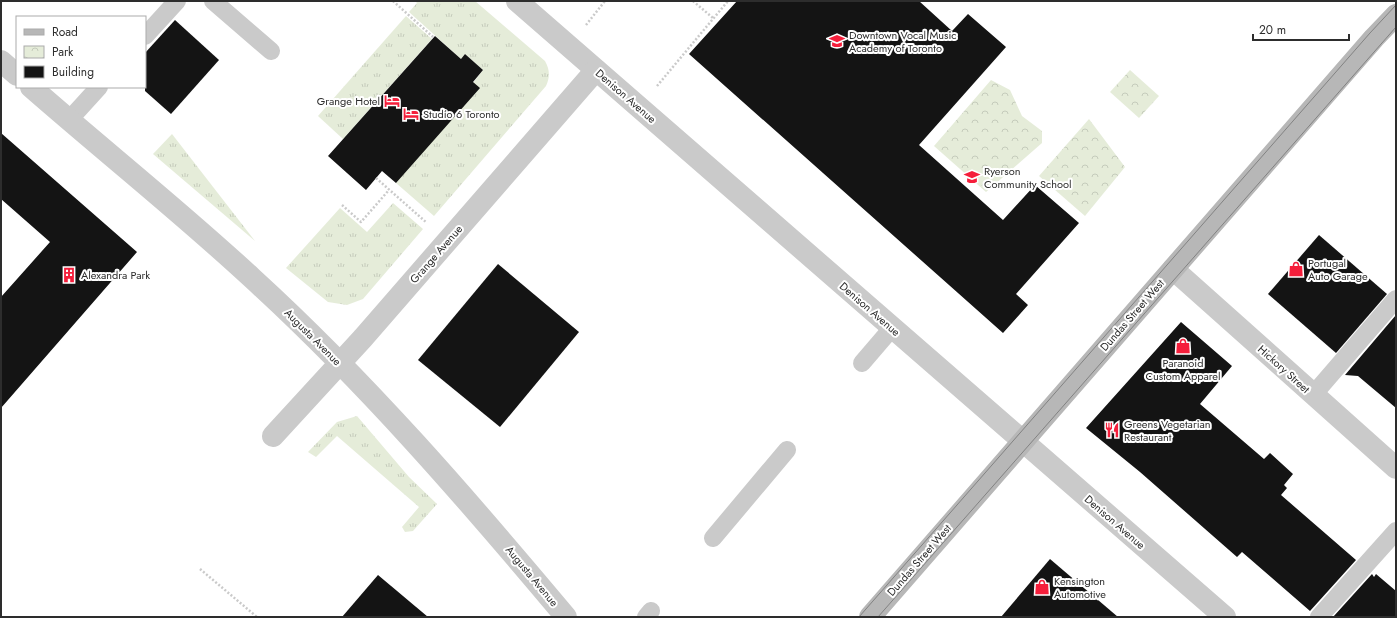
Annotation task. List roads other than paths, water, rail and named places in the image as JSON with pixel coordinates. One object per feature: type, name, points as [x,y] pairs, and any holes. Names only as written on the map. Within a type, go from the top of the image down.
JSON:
[{"type":"main road","name":"Dundas Street West","points":[[870,617],[1374,38],[1396,15]]},
{"type":"street","name":"Denison Avenue","points":[[517,1],[1224,617]]},
{"type":"street","points":[[1,61],[16,74]]},
{"type":"street","name":"Grange Avenue","points":[[273,436],[340,364],[596,70]]},
{"type":"street","name":"Augusta Avenue","points":[[32,88],[252,278],[340,364],[467,499],[566,617]]},
{"type":"street","name":"Hickory Street","points":[[1173,269],[1396,468]]},
{"type":"lane","points":[[146,35],[177,1]]},
{"type":"lane","points":[[213,1],[271,51]]},
{"type":"lane","points":[[69,120],[98,88]]},
{"type":"lane","points":[[1313,395],[1396,299]]},
{"type":"lane","points":[[862,363],[892,328]]},
{"type":"lane","points":[[713,538],[787,450]]},
{"type":"lane","points":[[1318,617],[1396,531]]},
{"type":"tram line","points":[[859,617],[1396,5]]},
{"type":"tram line","points":[[878,617],[1396,27]]},
{"type":"place","name":"Downtown Vocal Music Academy of Toronto","points":[[837,41]]},
{"type":"place","name":"Grange Hotel","points":[[392,101]]},
{"type":"place","name":"Studio 6 Toronto","points":[[411,114]]},
{"type":"place","name":"Ryerson Community School","points":[[972,177]]},
{"type":"place","name":"Portugal Auto Garage","points":[[1296,269]]},
{"type":"place","name":"Alexandra Park","points":[[69,275]]},
{"type":"place","name":"Paranoid Custom Apparel","points":[[1183,346]]},
{"type":"place","name":"Greens Vegetarian Restaurant","points":[[1112,430]]},
{"type":"place","name":"Kensington Automotive","points":[[1042,587]]}]
